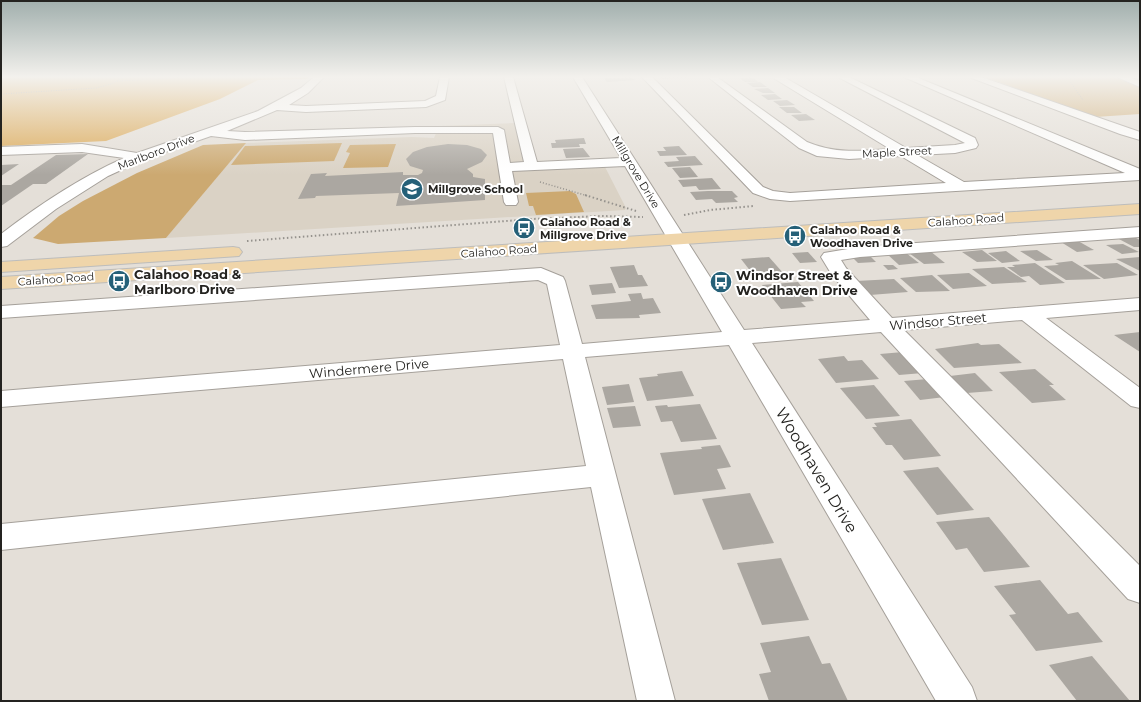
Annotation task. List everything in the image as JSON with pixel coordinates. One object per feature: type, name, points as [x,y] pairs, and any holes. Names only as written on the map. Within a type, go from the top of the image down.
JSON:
[{"type":"main road","name":"Calahoo Road","points":[[1,282],[672,233],[1140,196]]},
{"type":"main road","name":"Calahoo Road","points":[[1,267],[1140,209]]},
{"type":"street","name":"Marlboro Drive","points":[[4,237],[80,186],[139,157],[266,110]]},
{"type":"street","points":[[517,110],[531,166]]},
{"type":"street","name":"Millgrove Drive","points":[[598,110],[672,233]]},
{"type":"street","points":[[680,110],[762,193],[790,197],[1140,175]]},
{"type":"street","name":"Maple Street","points":[[757,110],[803,145],[821,153],[849,155],[955,149],[972,145],[971,141],[964,136],[911,110]]},
{"type":"street","points":[[834,110],[962,187]]},
{"type":"street","points":[[988,110],[1140,175]]},
{"type":"street","points":[[1063,110],[1117,130],[1140,136]]},
{"type":"street","points":[[206,132],[245,136],[415,130],[498,130],[511,202]]},
{"type":"street","points":[[463,131],[462,136],[483,144],[501,147]]},
{"type":"street","points":[[1,151],[82,148],[139,157]]},
{"type":"street","points":[[505,167],[630,162]]},
{"type":"street","points":[[1140,232],[860,252],[830,257],[838,271],[888,325],[1140,588]]},
{"type":"street","name":"Woodhaven Drive","points":[[672,233],[958,701]]},
{"type":"street","points":[[1,312],[540,274],[556,281],[656,701]]},
{"type":"street","name":"Windsor Street","points":[[736,338],[1140,304]]},
{"type":"street","points":[[1026,313],[1140,400]]},
{"type":"street","name":"Windermere Drive","points":[[1,399],[572,350],[736,338]]},
{"type":"street","points":[[1,538],[602,475]]},
{"type":"path","points":[[508,184],[542,182],[636,211]]},
{"type":"path","points":[[245,241],[532,219],[601,216],[639,217]]},
{"type":"shaded area","points":[[1,110],[191,110],[106,141],[1,146]]},
{"type":"shaded area","points":[[1075,110],[1140,110],[1140,114],[1095,117]]},
{"type":"shaded area","name":"Millgrove School","points":[[514,123],[528,170],[605,167],[626,208],[625,210],[166,238],[246,143],[412,137],[434,138],[439,126]]},
{"type":"shaded area","points":[[246,143],[166,238],[58,244],[33,238],[59,216],[83,201],[137,173],[203,145]]},
{"type":"shaded area","points":[[342,143],[334,161],[231,165],[245,146]]},
{"type":"shaded area","points":[[396,144],[388,167],[343,168],[350,153],[346,152],[350,145]]},
{"type":"shaded area","points":[[570,191],[576,194],[584,212],[536,215],[533,206],[529,206],[526,193]]},
{"type":"building","points":[[783,110],[798,110],[802,113],[787,113]]},
{"type":"building","points":[[806,114],[815,120],[799,121],[791,115]]},
{"type":"building","points":[[584,138],[586,144],[579,144],[580,147],[552,148],[551,143],[556,143],[555,140]]},
{"type":"building","points":[[448,144],[467,145],[481,149],[487,155],[482,162],[467,169],[473,174],[473,177],[485,179],[485,200],[396,206],[399,193],[316,196],[315,198],[298,199],[311,174],[327,173],[325,176],[403,172],[403,175],[418,175],[422,173],[423,170],[410,166],[406,159],[413,152],[427,147]]},
{"type":"building","points":[[679,146],[687,155],[660,156],[657,151],[666,151],[663,147]]},
{"type":"building","points":[[583,148],[590,157],[566,158],[563,149]]},
{"type":"building","points":[[88,154],[46,184],[33,184],[1,206],[1,185],[11,185],[56,155]]},
{"type":"building","points":[[695,156],[703,165],[668,167],[664,162],[679,161],[676,157]]},
{"type":"building","points":[[19,164],[1,176],[1,165]]},
{"type":"building","points":[[690,167],[698,177],[680,178],[672,168]]},
{"type":"building","points":[[712,178],[721,189],[699,190],[696,186],[683,187],[678,180]]},
{"type":"building","points":[[732,191],[738,197],[734,198],[738,202],[716,203],[712,199],[696,200],[690,192]]},
{"type":"building","points":[[1134,237],[1140,240],[1140,247],[1134,247],[1117,238]]},
{"type":"building","points":[[1078,241],[1094,250],[1077,252],[1061,242]]},
{"type":"building","points":[[1123,244],[1139,252],[1122,254],[1106,245]]},
{"type":"building","points":[[982,250],[997,261],[977,262],[962,252]]},
{"type":"building","points":[[1037,250],[1053,260],[1036,261],[1020,251]]},
{"type":"building","points":[[930,251],[945,263],[924,264],[909,253]]},
{"type":"building","points":[[1006,251],[1020,261],[1002,263],[988,253]]},
{"type":"building","points":[[808,252],[817,262],[800,263],[792,253]]},
{"type":"building","points":[[906,253],[919,263],[899,265],[887,254]]},
{"type":"building","points":[[869,255],[876,262],[858,263],[851,256]]},
{"type":"building","points":[[769,257],[784,274],[755,277],[741,259]]},
{"type":"building","points":[[1140,257],[1140,271],[1116,259]]},
{"type":"building","points":[[1072,261],[1101,279],[1066,280],[1044,266],[1059,265],[1055,263]]},
{"type":"building","points":[[1035,263],[1065,283],[1040,285],[1029,276],[1021,277],[1007,267],[1015,267],[1012,265]]},
{"type":"building","points":[[1117,263],[1138,275],[1104,279],[1083,265]]},
{"type":"building","points":[[634,265],[638,275],[642,275],[648,286],[619,288],[610,267]]},
{"type":"building","points":[[883,265],[893,265],[898,269],[888,270]]},
{"type":"building","points":[[1004,267],[1027,282],[992,284],[972,269]]},
{"type":"building","points":[[969,273],[987,286],[953,289],[937,275]]},
{"type":"building","points":[[932,275],[950,291],[916,292],[900,278]]},
{"type":"building","points":[[894,279],[908,292],[870,295],[856,281]]},
{"type":"building","points":[[798,282],[814,301],[801,302],[806,307],[781,309],[762,285]]},
{"type":"building","points":[[612,283],[616,293],[592,295],[589,285]]},
{"type":"building","points":[[641,293],[643,299],[653,298],[661,313],[639,315],[640,318],[596,319],[591,305],[631,301],[628,294]]},
{"type":"building","points":[[1140,332],[1140,352],[1114,335]]},
{"type":"building","points":[[978,343],[981,345],[999,344],[1022,363],[954,368],[935,349]]},
{"type":"building","points":[[903,352],[923,373],[899,375],[880,354]]},
{"type":"building","points":[[844,356],[848,361],[862,360],[879,379],[836,383],[818,359]]},
{"type":"building","points":[[1035,369],[1054,385],[1049,385],[1066,400],[1032,403],[999,372]]},
{"type":"building","points":[[682,371],[694,396],[647,401],[639,378]]},
{"type":"building","points":[[975,373],[993,391],[967,393],[950,376]]},
{"type":"building","points":[[928,379],[945,397],[920,400],[904,381]]},
{"type":"building","points":[[629,384],[634,402],[607,405],[602,387]]},
{"type":"building","points":[[874,385],[900,416],[866,419],[840,388]]},
{"type":"building","points":[[700,404],[717,439],[681,442],[672,421],[661,422],[655,406],[667,405],[668,407]]},
{"type":"building","points":[[635,406],[641,426],[613,428],[607,408]]},
{"type":"building","points":[[911,419],[941,456],[904,460],[892,445],[886,445],[872,427],[877,427],[874,423]]},
{"type":"building","points":[[720,445],[731,467],[717,469],[726,489],[674,495],[660,453],[702,449],[701,447]]},
{"type":"building","points":[[938,467],[974,510],[937,515],[903,471]]},
{"type":"building","points":[[750,493],[774,543],[723,550],[702,499]]},
{"type":"building","points":[[989,517],[1030,567],[984,572],[967,548],[956,550],[936,522]]},
{"type":"building","points":[[781,558],[809,620],[762,625],[737,563]]},
{"type":"building","points":[[1040,580],[1068,614],[1078,612],[1103,642],[1036,651],[1009,615],[1016,614],[994,586]]},
{"type":"building","points":[[809,636],[822,664],[830,663],[848,701],[769,701],[759,674],[771,672],[760,643]]},
{"type":"building","points":[[1092,656],[1130,701],[1077,701],[1049,665]]},
{"type":"place","name":"Millgrove School","points":[[412,189]]},
{"type":"place","name":"Calahoo Road & Millgrove Drive","points":[[524,228]]},
{"type":"place","name":"Calahoo Road & Woodhaven Drive","points":[[795,236]]},
{"type":"place","name":"Calahoo Road & Marlboro Drive","points":[[119,281]]},
{"type":"place","name":"Windsor Street & Woodhaven Drive","points":[[721,282]]}]
